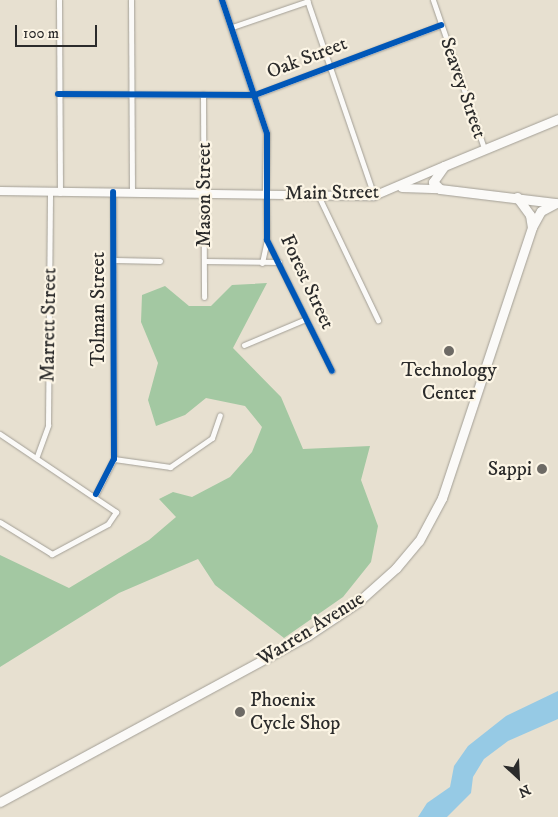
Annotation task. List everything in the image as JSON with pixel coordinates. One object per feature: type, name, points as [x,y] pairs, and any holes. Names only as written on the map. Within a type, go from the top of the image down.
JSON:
[{"type":"main road","name":"Main Street","points":[[0,191],[374,196],[402,188],[484,148],[558,119]]},
{"type":"main road","points":[[440,189],[433,178],[444,166]]},
{"type":"main road","points":[[402,188],[440,189],[557,203]]},
{"type":"main road","points":[[517,197],[530,215],[532,227]]},
{"type":"main road","name":"Warren Avenue","points":[[0,802],[307,636],[358,602],[396,568],[419,541],[442,498],[532,227],[541,211],[557,203]]},
{"type":"street","points":[[59,0],[60,193]]},
{"type":"street","points":[[131,0],[132,193]]},
{"type":"street","name":"Forest Street","points":[[222,0],[255,95],[266,134],[267,240],[332,371]]},
{"type":"street","points":[[232,28],[308,0],[374,196]]},
{"type":"street","name":"Seavey Street","points":[[433,0],[484,148]]},
{"type":"street","name":"Oak Street","points":[[58,94],[255,95],[442,25]]},
{"type":"street","name":"Mason Street","points":[[203,94],[204,297]]},
{"type":"street","name":"Tolman Street","points":[[113,192],[115,260],[114,459]]},
{"type":"street","name":"Marrett Street","points":[[37,456],[48,425],[50,193]]},
{"type":"street","points":[[318,194],[378,320]]},
{"type":"street","points":[[262,263],[267,240]]},
{"type":"street","points":[[115,260],[160,260]]},
{"type":"street","points":[[204,261],[279,262]]},
{"type":"street","points":[[244,345],[306,319]]},
{"type":"street","points":[[96,494],[114,459],[170,467],[212,438],[220,415]]},
{"type":"street","points":[[0,434],[96,494],[116,512],[108,524],[52,554],[0,522]]},
{"type":"green space","points":[[267,283],[233,348],[281,397],[303,449],[370,446],[361,480],[378,526],[371,562],[343,597],[284,638],[215,585],[198,559],[119,593],[0,667],[0,555],[69,588],[149,540],[176,517],[159,499],[173,492],[192,497],[230,477],[252,452],[262,427],[245,406],[206,398],[185,415],[156,426],[148,400],[158,363],[141,322],[142,295],[165,286],[189,306],[211,306],[232,285]]},
{"type":"water","points":[[558,691],[558,719],[508,741],[484,759],[473,777],[471,793],[447,817],[418,817],[427,803],[450,787],[454,766],[468,746],[506,716]]},
{"type":"cycle path","points":[[222,0],[267,134],[267,240],[332,371]]},
{"type":"cycle path","points":[[58,94],[255,95],[441,25]]},
{"type":"cycle path","points":[[96,494],[114,459],[113,192]]},
{"type":"place","name":"Technology Center","points":[[449,351]]},
{"type":"place","name":"Sappi","points":[[542,469]]},
{"type":"place","name":"Phoenix Cycle Shop","points":[[240,712]]}]
